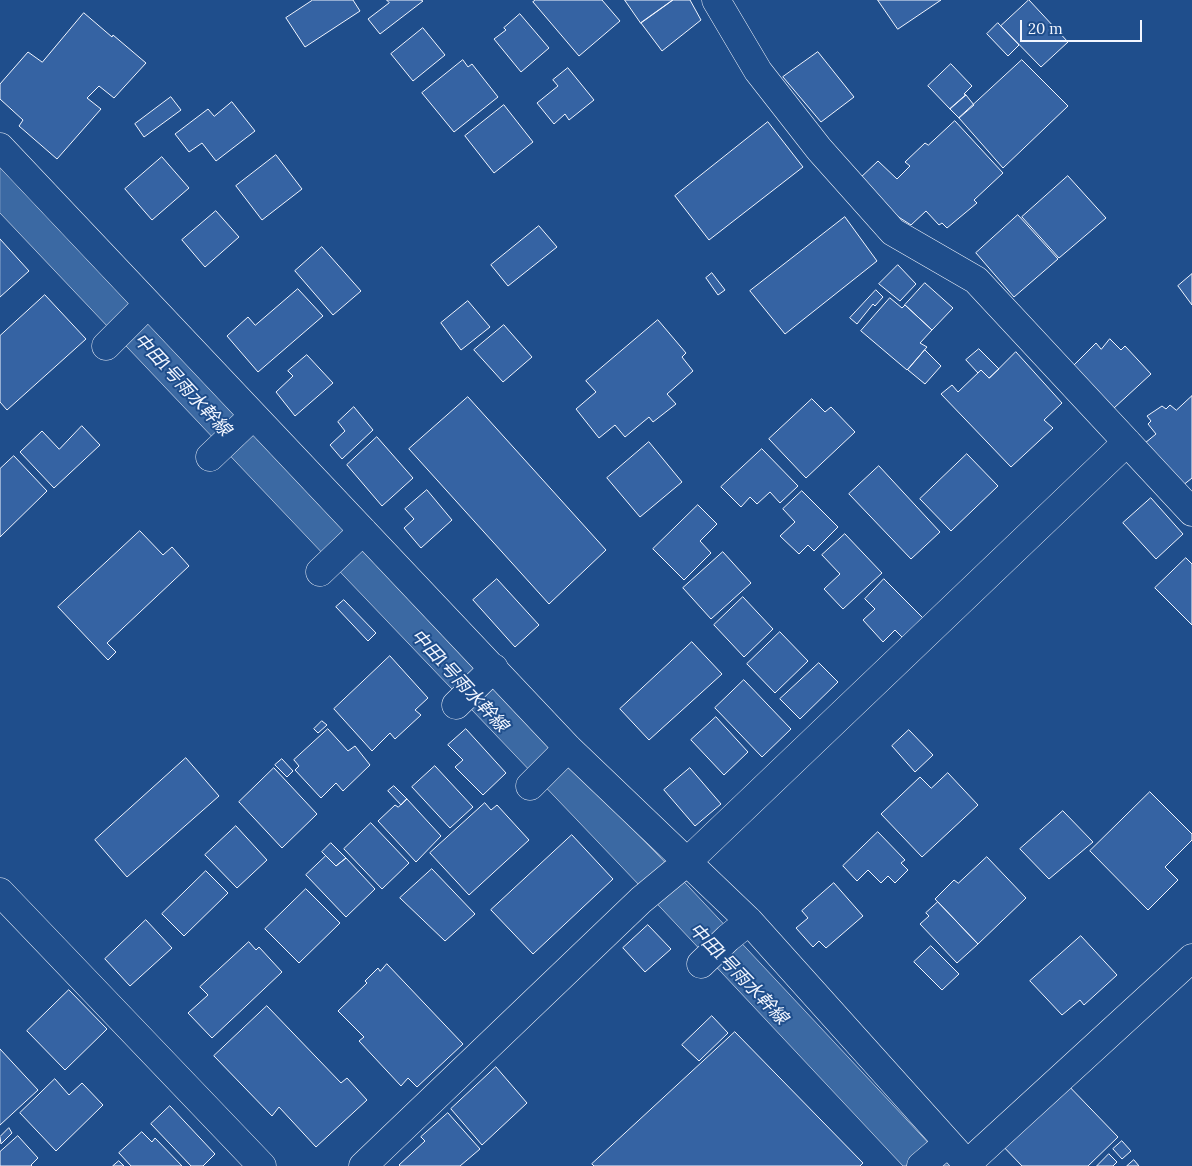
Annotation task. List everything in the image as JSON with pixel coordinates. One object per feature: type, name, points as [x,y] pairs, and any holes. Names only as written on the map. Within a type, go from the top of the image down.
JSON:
[{"type":"street","points":[[716,0],[758,71],[819,149],[893,232],[976,280],[1192,512]]},
{"type":"street","points":[[5,169],[142,310],[562,754],[679,868],[749,921],[934,1155],[968,1165],[1192,958]]},
{"type":"street","points":[[106,346],[142,310]]},
{"type":"street","points":[[210,457],[247,422]]},
{"type":"street","points":[[363,1166],[641,900],[679,868],[1127,442]]},
{"type":"street","points":[[320,572],[356,537]]},
{"type":"street","points":[[456,705],[488,674]]},
{"type":"street","points":[[530,786],[562,754]]},
{"type":"street","points":[[0,892],[262,1166]]},
{"type":"street","points":[[701,964],[749,921]]},
{"type":"water","name":"中田1号雨水幹線","points":[[0,167],[367,555],[689,887],[950,1166],[903,1166],[662,909],[0,213]]},
{"type":"building","points":[[313,0],[353,0],[360,11],[305,47],[286,18]]},
{"type":"building","points":[[387,0],[423,1],[380,34],[368,19],[389,3]]},
{"type":"building","points":[[536,0],[602,0],[620,21],[579,56],[533,2]]},
{"type":"building","points":[[625,0],[673,0],[641,23]]},
{"type":"building","points":[[673,0],[690,0],[701,20],[662,51],[641,23]]},
{"type":"building","points":[[878,0],[941,0],[898,29]]},
{"type":"building","points":[[1029,0],[1068,42],[1041,67],[1001,26]]},
{"type":"building","points":[[84,13],[146,63],[114,98],[99,86],[87,98],[101,109],[57,159],[19,126],[23,120],[0,99],[0,84],[28,52],[42,62]]},
{"type":"building","points":[[520,14],[549,48],[521,72],[494,39],[506,30],[504,28]]},
{"type":"building","points":[[998,23],[1019,45],[1008,56],[987,34]]},
{"type":"building","points":[[423,28],[445,55],[413,81],[391,54]]},
{"type":"building","points":[[818,52],[854,97],[821,122],[783,77]]},
{"type":"building","points":[[463,60],[468,67],[472,64],[498,97],[454,132],[422,93]]},
{"type":"building","points":[[1022,60],[1068,106],[1003,168],[959,118]]},
{"type":"building","points":[[951,64],[972,86],[964,94],[966,95],[950,109],[928,86]]},
{"type":"building","points":[[568,68],[594,100],[569,120],[565,114],[554,124],[537,103],[558,86],[553,80]]},
{"type":"building","points":[[966,95],[974,105],[959,118],[950,109]]},
{"type":"building","points":[[171,97],[181,110],[144,137],[135,124]]},
{"type":"building","points":[[232,102],[255,131],[216,161],[202,143],[189,152],[175,134],[208,109],[214,116]]},
{"type":"building","points":[[504,105],[533,142],[494,173],[465,136]]},
{"type":"building","points":[[955,121],[1003,173],[974,200],[977,203],[947,228],[942,223],[939,225],[926,211],[911,225],[883,207],[858,180],[878,161],[897,179],[910,166],[905,162],[925,143],[928,145]]},
{"type":"building","points":[[768,122],[803,167],[709,240],[675,196]]},
{"type":"building","points":[[276,155],[302,189],[262,220],[236,186]]},
{"type":"building","points":[[162,157],[189,188],[152,220],[125,189]]},
{"type":"building","points":[[1068,176],[1106,218],[1059,258],[1022,217]]},
{"type":"building","points":[[216,211],[239,237],[205,267],[182,240]]},
{"type":"building","points":[[1018,215],[1058,259],[1014,297],[976,253]]},
{"type":"building","points":[[845,217],[877,261],[785,334],[750,291]]},
{"type":"building","points":[[539,226],[557,247],[508,286],[491,265]]},
{"type":"building","points":[[0,239],[29,271],[0,297]]},
{"type":"building","points":[[322,247],[361,291],[333,315],[295,271]]},
{"type":"building","points":[[898,265],[916,284],[900,301],[879,284]]},
{"type":"building","points":[[712,273],[725,290],[718,295],[706,278]]},
{"type":"building","points":[[1192,274],[1192,305],[1178,286]]},
{"type":"building","points":[[925,283],[953,308],[932,330],[905,305]]},
{"type":"building","points":[[298,289],[323,316],[258,372],[227,336],[248,317],[255,325]]},
{"type":"building","points":[[876,290],[883,297],[875,306],[873,304],[857,324],[850,318]]},
{"type":"building","points":[[45,295],[86,339],[7,410],[0,402],[0,336]]},
{"type":"building","points":[[890,298],[902,308],[905,305],[932,330],[920,343],[927,347],[907,370],[861,331]]},
{"type":"building","points":[[468,301],[490,327],[461,350],[441,323]]},
{"type":"building","points":[[658,320],[686,353],[682,357],[693,371],[667,394],[676,404],[653,422],[649,417],[625,437],[615,425],[599,438],[576,409],[596,392],[586,381]]},
{"type":"building","points":[[504,325],[532,357],[503,382],[474,350]]},
{"type":"building","points":[[1110,339],[1121,350],[1125,346],[1151,374],[1114,408],[1073,366],[1096,343],[1101,349]]},
{"type":"building","points":[[979,349],[999,369],[989,378],[981,370],[978,373],[966,360]]},
{"type":"building","points":[[925,350],[941,366],[925,384],[908,370]]},
{"type":"building","points":[[1016,352],[1062,403],[1044,420],[1053,428],[1011,467],[941,394],[952,385],[958,392],[981,370],[989,378]]},
{"type":"building","points":[[307,355],[333,383],[295,416],[276,392],[293,376],[288,371]]},
{"type":"building","points":[[1192,396],[1192,478],[1182,486],[1145,443],[1156,434],[1148,424],[1151,421],[1147,416],[1162,406],[1166,409],[1170,405],[1176,410]]},
{"type":"building","points":[[468,397],[606,550],[549,604],[409,449]]},
{"type":"building","points":[[812,399],[825,412],[831,407],[855,432],[806,478],[769,439]]},
{"type":"building","points":[[354,407],[373,430],[342,459],[330,445],[345,431],[338,422]]},
{"type":"building","points":[[82,426],[100,445],[54,488],[20,452],[42,431],[59,449]]},
{"type":"building","points":[[377,437],[413,478],[382,506],[347,465]]},
{"type":"building","points":[[649,442],[682,482],[640,517],[607,478]]},
{"type":"building","points":[[762,449],[798,486],[780,503],[770,492],[757,504],[750,497],[741,507],[721,487]]},
{"type":"building","points":[[967,454],[998,486],[951,531],[920,499]]},
{"type":"building","points":[[14,456],[47,491],[0,537],[0,469]]},
{"type":"building","points":[[879,466],[940,532],[911,559],[849,494]]},
{"type":"building","points":[[427,490],[452,520],[421,548],[404,528],[414,519],[405,509]]},
{"type":"building","points":[[802,491],[838,527],[814,551],[808,545],[799,554],[780,536],[795,522],[783,509]]},
{"type":"building","points":[[1151,498],[1183,534],[1156,559],[1123,523]]},
{"type":"building","points":[[698,505],[717,524],[700,541],[711,553],[684,580],[653,549]]},
{"type":"building","points":[[140,531],[163,555],[172,547],[189,566],[107,643],[116,652],[108,660],[58,607]]},
{"type":"building","points":[[845,534],[882,573],[843,609],[824,589],[840,574],[822,555]]},
{"type":"building","points":[[723,552],[751,583],[711,619],[683,588]]},
{"type":"building","points":[[1186,558],[1192,564],[1192,625],[1155,588]]},
{"type":"building","points":[[497,579],[539,625],[515,647],[473,600]]},
{"type":"building","points":[[884,579],[925,620],[905,640],[895,630],[883,642],[863,620],[875,609],[865,599]]},
{"type":"building","points":[[743,597],[773,629],[744,657],[714,625]]},
{"type":"building","points":[[344,600],[376,633],[368,641],[336,607]]},
{"type":"building","points":[[780,632],[808,661],[775,693],[747,664]]},
{"type":"building","points":[[692,642],[722,674],[649,740],[620,709]]},
{"type":"building","points":[[390,656],[428,698],[415,710],[421,715],[395,739],[390,733],[372,751],[334,709]]},
{"type":"building","points":[[819,663],[838,682],[800,719],[780,699]]},
{"type":"building","points":[[744,680],[791,729],[762,757],[715,708]]},
{"type":"building","points":[[716,717],[748,752],[724,775],[691,740]]},
{"type":"building","points":[[322,721],[327,725],[318,733],[314,729]]},
{"type":"building","points":[[328,729],[348,751],[355,746],[370,765],[343,791],[336,783],[321,798],[295,770],[299,766],[294,760]]},
{"type":"building","points":[[466,729],[506,773],[483,795],[455,767],[463,760],[448,745]]},
{"type":"building","points":[[909,730],[933,755],[915,772],[892,746]]},
{"type":"building","points":[[186,758],[219,796],[127,877],[95,840]]},
{"type":"building","points":[[282,759],[293,771],[287,777],[275,765]]},
{"type":"building","points":[[435,766],[473,807],[450,828],[412,787]]},
{"type":"building","points":[[274,768],[317,814],[282,848],[239,802]]},
{"type":"building","points":[[690,768],[721,804],[695,826],[664,790]]},
{"type":"building","points":[[948,773],[978,805],[922,857],[881,814],[920,777],[931,788]]},
{"type":"building","points":[[394,786],[407,799],[401,805],[388,791]]},
{"type":"building","points":[[1150,792],[1192,834],[1192,840],[1165,867],[1178,880],[1148,910],[1090,851]]},
{"type":"building","points":[[407,799],[441,836],[416,862],[378,821],[395,805],[398,807]]},
{"type":"building","points":[[485,803],[491,810],[497,805],[529,840],[469,895],[430,853]]},
{"type":"building","points":[[1063,811],[1093,842],[1049,879],[1020,849]]},
{"type":"building","points":[[371,823],[409,863],[382,889],[344,849]]},
{"type":"building","points":[[236,826],[267,860],[237,888],[205,855]]},
{"type":"building","points":[[878,832],[905,860],[901,863],[908,870],[895,883],[888,876],[881,883],[868,870],[857,881],[843,866]]},
{"type":"building","points":[[572,835],[613,879],[533,954],[491,910]]},
{"type":"building","points":[[331,843],[346,858],[336,866],[322,852]]},
{"type":"building","points":[[326,856],[336,866],[346,858],[375,889],[346,917],[306,875]]},
{"type":"building","points":[[987,857],[1026,898],[978,944],[935,899],[954,880],[958,883]]},
{"type":"building","points":[[432,869],[475,914],[445,941],[400,898]]},
{"type":"building","points":[[206,871],[228,893],[184,936],[162,914]]},
{"type":"building","points":[[834,883],[863,916],[826,948],[819,941],[813,947],[796,928],[808,918],[802,911]]},
{"type":"building","points":[[306,889],[340,923],[299,963],[265,929]]},
{"type":"building","points":[[938,902],[978,944],[957,963],[920,924],[929,916],[926,913]]},
{"type":"building","points":[[146,920],[172,948],[130,986],[105,959]]},
{"type":"building","points":[[648,925],[671,949],[645,972],[623,948]]},
{"type":"building","points":[[1081,936],[1117,975],[1084,1005],[1080,1000],[1062,1015],[1030,981]]},
{"type":"building","points":[[249,942],[256,950],[259,947],[282,972],[212,1038],[188,1013],[208,995],[200,987]]},
{"type":"building","points":[[931,946],[959,974],[942,990],[914,962]]},
{"type":"building","points":[[387,964],[463,1044],[417,1087],[408,1078],[401,1086],[359,1041],[364,1037],[338,1011],[367,983],[365,981],[378,968],[380,971]]},
{"type":"building","points":[[69,990],[107,1029],[65,1070],[27,1031]]},
{"type":"building","points":[[267,1006],[341,1083],[347,1078],[367,1100],[316,1147],[279,1107],[272,1116],[214,1056]]},
{"type":"building","points":[[712,1016],[728,1033],[699,1061],[682,1045]]},
{"type":"building","points":[[735,1032],[863,1163],[860,1166],[594,1166],[592,1164]]},
{"type":"building","points":[[0,1049],[38,1090],[0,1125]]},
{"type":"building","points":[[496,1067],[527,1103],[482,1145],[451,1109]]},
{"type":"building","points":[[55,1079],[69,1095],[82,1083],[103,1105],[56,1151],[20,1113]]},
{"type":"building","points":[[1062,1079],[1118,1137],[1088,1166],[1022,1166],[998,1141]]},
{"type":"building","points":[[170,1106],[215,1154],[203,1166],[191,1166],[151,1124]]},
{"type":"building","points":[[448,1113],[480,1149],[460,1166],[400,1166],[425,1141],[421,1137]]},
{"type":"building","points":[[9,1128],[12,1133],[1,1144],[0,1137]]},
{"type":"building","points":[[142,1132],[152,1142],[155,1138],[182,1166],[131,1166],[119,1153]]},
{"type":"building","points":[[18,1136],[38,1158],[32,1166],[0,1166],[0,1152]]},
{"type":"building","points":[[1122,1141],[1131,1151],[1122,1159],[1113,1149]]},
{"type":"building","points":[[1109,1154],[1117,1162],[1113,1166],[1097,1166]]},
{"type":"building","points":[[1134,1160],[1139,1166],[1127,1166]]},
{"type":"building","points":[[119,1161],[124,1166],[113,1166]]}]
